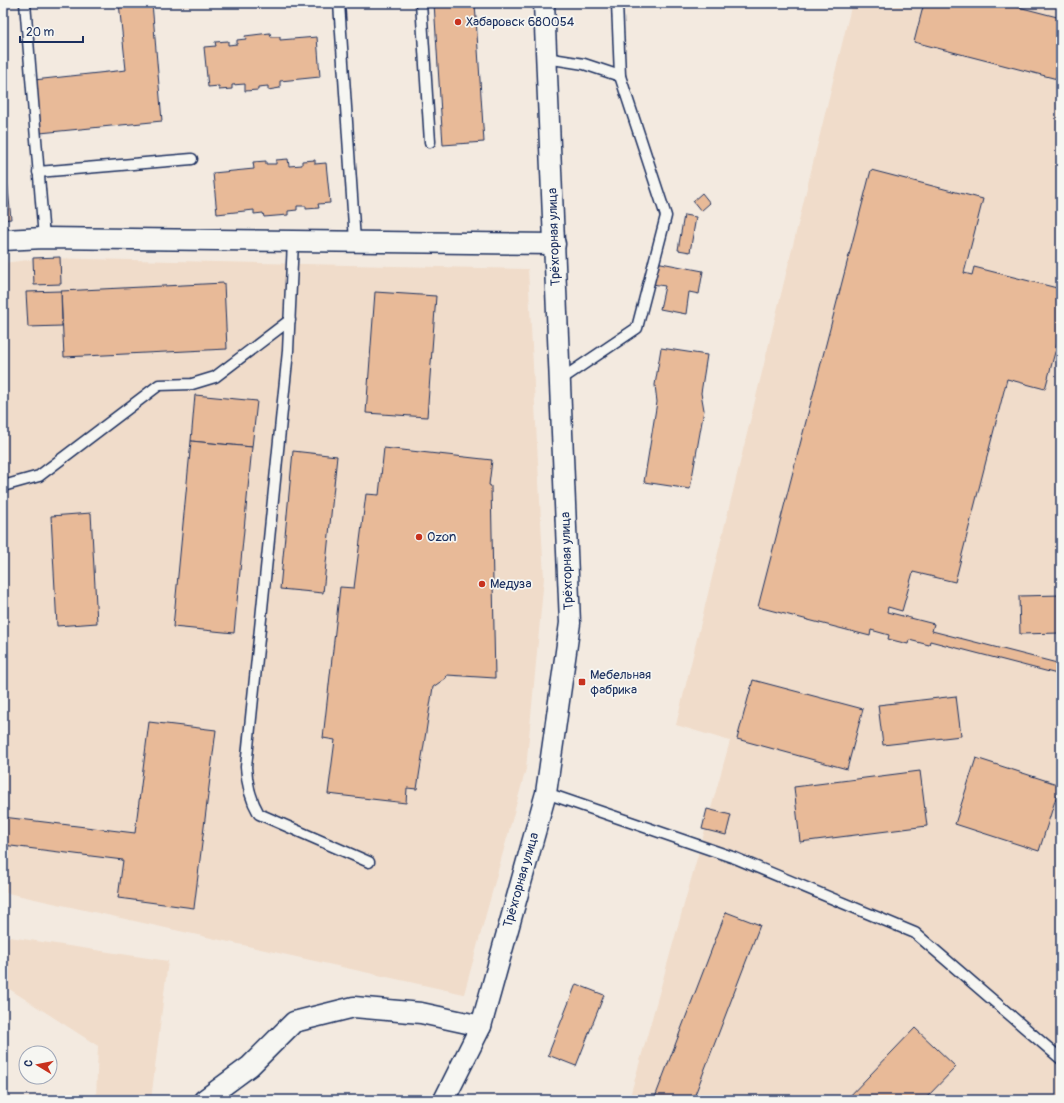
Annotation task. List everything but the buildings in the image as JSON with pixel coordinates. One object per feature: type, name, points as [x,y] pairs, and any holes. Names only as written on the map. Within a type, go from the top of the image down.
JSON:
[{"type":"street","name":"Трёхгорная улица","points":[[444,1100],[481,1026],[546,793],[570,623],[544,3]]},
{"type":"street","points":[[3,240],[44,238],[555,244]]},
{"type":"street","points":[[204,1100],[250,1066],[294,1022],[354,1007],[421,1013],[481,1026]]},
{"type":"lane","points":[[25,3],[44,238]]},
{"type":"lane","points":[[339,3],[355,241]]},
{"type":"lane","points":[[421,3],[430,142]]},
{"type":"lane","points":[[560,380],[636,328],[666,216],[620,76],[617,3]]},
{"type":"lane","points":[[546,58],[584,64],[620,76]]},
{"type":"lane","points":[[38,172],[192,158]]},
{"type":"lane","points":[[293,240],[288,351],[246,767],[247,785],[251,802],[259,814],[369,862]]},
{"type":"lane","points":[[3,486],[39,476],[159,385],[192,384],[215,377],[290,320]]},
{"type":"lane","points":[[546,793],[735,858],[915,933],[1061,1059]]},
{"type":"shaded area","points":[[852,3],[1061,3],[1061,1100],[629,1100],[730,741],[676,725]]},
{"type":"shaded area","points":[[45,258],[528,269],[544,578],[526,769],[464,994],[3,892],[3,263]]},
{"type":"shaded area","points":[[3,936],[168,961],[151,1100],[96,1100],[98,1046],[3,985]]},
{"type":"place","name":"Хабаровск 680054","points":[[458,22]]},
{"type":"place","name":"Ozon","points":[[419,537]]},
{"type":"place","name":"Медуза","points":[[482,584]]},
{"type":"place","name":"Мебельная фабрика","points":[[582,682]]}]
